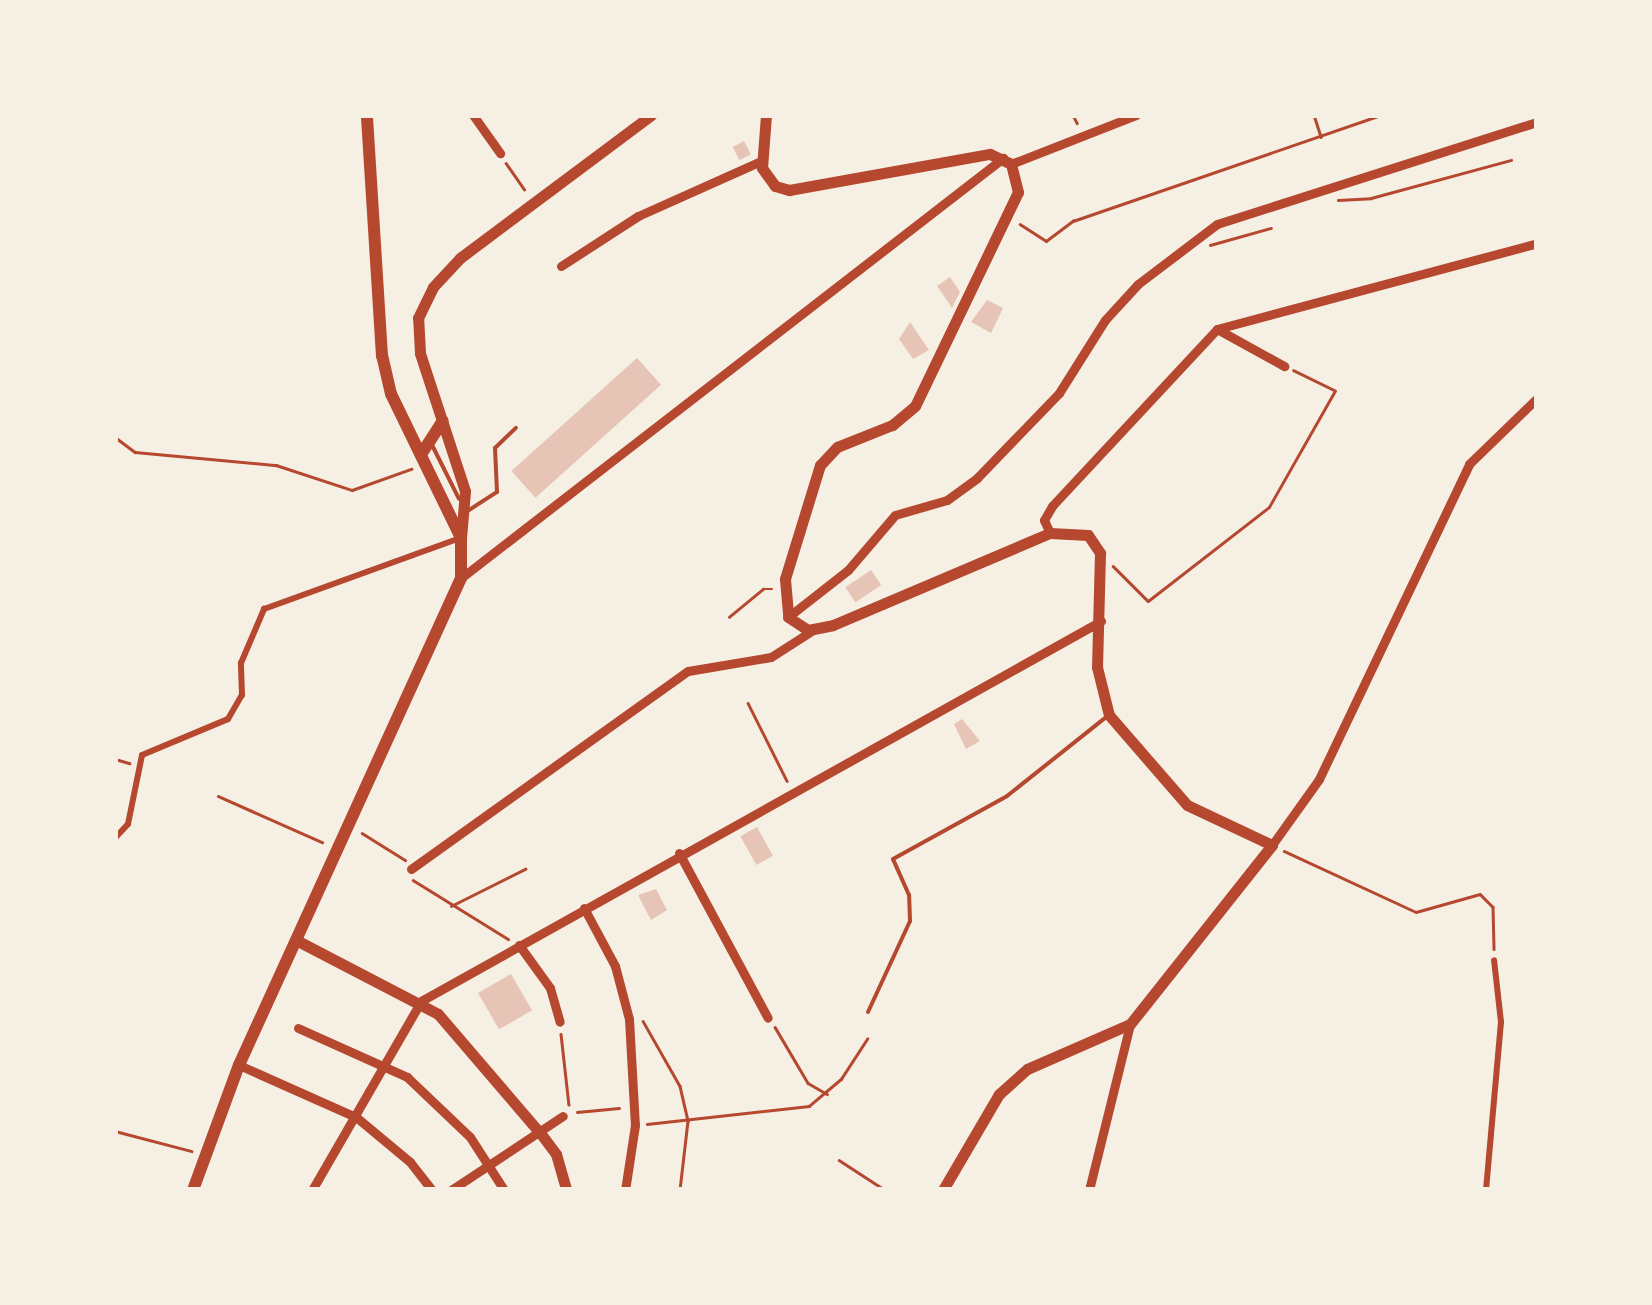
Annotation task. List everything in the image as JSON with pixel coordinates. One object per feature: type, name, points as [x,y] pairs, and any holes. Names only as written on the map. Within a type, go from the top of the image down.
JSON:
[{"type":"main road","points":[[193,1190],[239,1064],[460,578],[461,538],[392,394],[375,318],[367,115]]},
{"type":"main road","points":[[424,458],[443,421]]},
{"type":"street","points":[[473,115],[500,153]]},
{"type":"street","points":[[115,838],[128,824],[142,755],[228,718],[242,694],[241,663],[264,609],[461,538],[468,515],[420,353],[418,318],[432,286],[531,199],[651,115]]},
{"type":"street","points":[[766,115],[760,161],[775,186],[808,190],[982,155],[1007,161]]},
{"type":"street","points":[[460,578],[1007,161],[1136,115]]},
{"type":"street","points":[[788,617],[848,570],[894,515],[947,500],[977,478],[1060,393],[1105,320],[1138,284],[1216,224],[1537,122]]},
{"type":"street","points":[[561,266],[638,216],[760,161]]},
{"type":"street","points":[[788,617],[784,590],[820,465],[837,446],[892,425],[914,406],[1010,218],[1018,192],[1007,161]]},
{"type":"street","points":[[1050,533],[1044,520],[1052,506],[1217,329],[1537,243]]},
{"type":"street","points":[[1217,329],[1284,366]]},
{"type":"street","points":[[1088,1190],[1130,1024],[1272,846],[1319,780],[1469,464],[1537,398]]},
{"type":"street","points":[[411,869],[688,670],[770,657],[812,630],[871,612],[1050,533],[1078,530],[1100,553],[1098,677],[1109,715],[1186,805],[1272,846]]},
{"type":"street","points":[[788,617],[812,630]]},
{"type":"street","points":[[312,1190],[421,1001],[679,853],[1101,620]]},
{"type":"street","points":[[679,853],[768,1018]]},
{"type":"street","points":[[584,908],[626,998],[635,1106],[626,1190]]},
{"type":"street","points":[[296,940],[421,1001],[467,1042],[556,1154],[566,1190]]},
{"type":"street","points":[[519,944],[550,988],[560,1022]]},
{"type":"street","points":[[1486,1190],[1501,1022],[1494,960]]},
{"type":"street","points":[[943,1190],[989,1108],[1027,1069],[1130,1024]]},
{"type":"street","points":[[298,1028],[387,1065],[444,1109],[491,1165],[504,1190]]},
{"type":"street","points":[[239,1064],[356,1117],[410,1162],[432,1190]]},
{"type":"street","points":[[451,1190],[566,1115]]},
{"type":"lane","points":[[430,441],[468,515],[497,492],[495,448],[516,428]]},
{"type":"lane","points":[[868,1012],[910,921],[909,894],[892,860],[1007,796],[1109,715]]},
{"type":"path","points":[[1314,115],[1322,140]]},
{"type":"path","points":[[1010,218],[1046,241],[1074,221],[1322,140],[1380,115]]},
{"type":"path","points":[[500,153],[531,199]]},
{"type":"path","points":[[1321,199],[1372,198],[1512,160]]},
{"type":"path","points":[[1199,249],[1272,228]]},
{"type":"path","points":[[1100,553],[1148,601],[1269,508],[1335,391],[1284,366]]},
{"type":"path","points":[[115,437],[135,452],[276,465],[352,490],[424,458]]},
{"type":"path","points":[[729,617],[763,588],[784,590]]},
{"type":"path","points":[[748,703],[792,792]]},
{"type":"path","points":[[115,759],[140,766]]},
{"type":"path","points":[[218,796],[337,848]]},
{"type":"path","points":[[347,826],[397,849],[411,869],[412,879],[450,907],[519,944]]},
{"type":"path","points":[[1272,846],[1416,912],[1480,894],[1492,907],[1494,960]]},
{"type":"path","points":[[450,907],[525,869]]},
{"type":"path","points":[[635,1008],[680,1086],[688,1121],[680,1190]]},
{"type":"path","points":[[768,1018],[808,1084],[827,1095]]},
{"type":"path","points":[[560,1022],[566,1115],[635,1106]]},
{"type":"path","points":[[635,1125],[808,1106],[827,1095],[868,1039]]},
{"type":"path","points":[[115,1132],[206,1156]]},
{"type":"path","points":[[839,1160],[884,1190]]},
{"type":"building","points":[[744,141],[751,154],[740,160],[733,147]]},
{"type":"building","points":[[950,277],[960,292],[952,308],[937,286]]},
{"type":"building","points":[[987,300],[1003,308],[991,333],[971,322]]},
{"type":"building","points":[[910,322],[929,350],[913,359],[899,339]]},
{"type":"building","points":[[637,358],[661,385],[535,498],[511,471]]},
{"type":"building","points":[[871,570],[881,585],[855,602],[845,587]]},
{"type":"building","points":[[962,719],[980,741],[966,749],[954,724]]},
{"type":"building","points":[[757,827],[773,856],[756,865],[740,836]]},
{"type":"building","points":[[656,889],[667,910],[651,920],[638,895]]},
{"type":"building","points":[[511,974],[532,1010],[499,1029],[478,993]]}]
